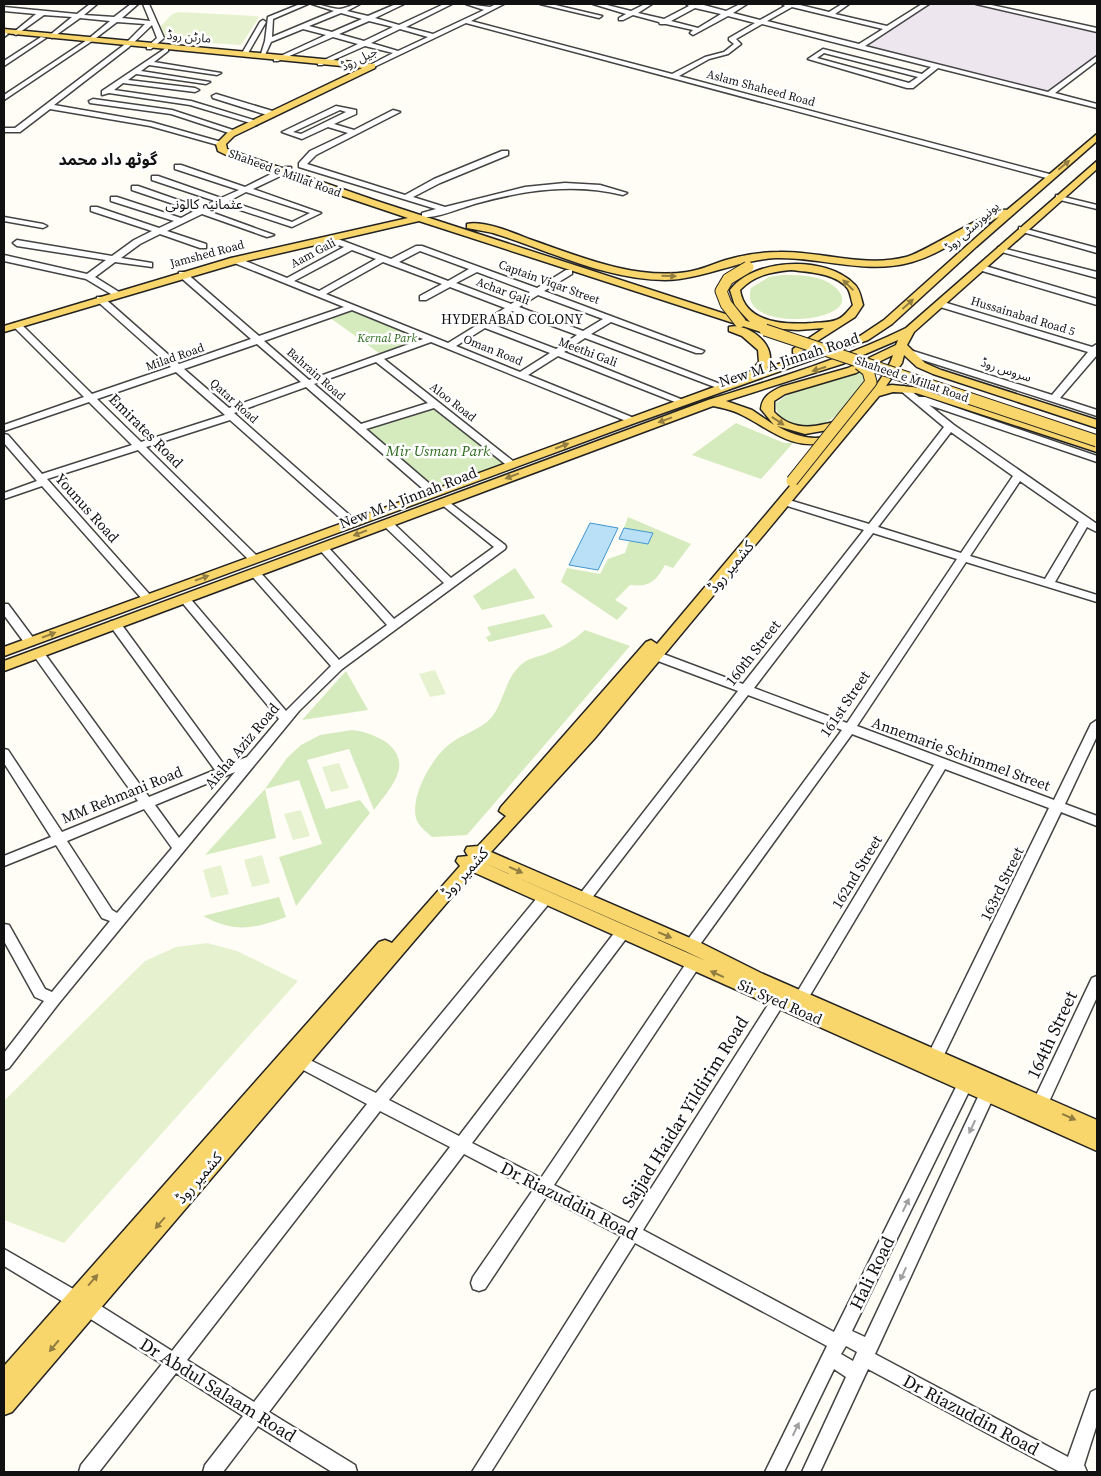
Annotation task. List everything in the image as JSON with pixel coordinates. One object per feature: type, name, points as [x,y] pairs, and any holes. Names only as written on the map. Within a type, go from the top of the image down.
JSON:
[{"type":"main road","name":"مارٹن روڈ","points":[[4,33],[48,37]]},
{"type":"main road","name":"مارٹن روڈ","points":[[4,33],[279,59]]},
{"type":"main road","name":"مارٹن روڈ","points":[[151,47],[166,50],[370,67]]},
{"type":"main road","name":"جیل روڈ","points":[[228,138],[254,123],[370,67]]},
{"type":"main road","name":"یونیورسٹی روڈ","points":[[864,338],[888,322],[972,244],[1097,137]]},
{"type":"main road","name":"Shaheed e Millat Road","points":[[228,138],[223,151],[244,160],[284,171],[417,216],[448,224]]},
{"type":"main road","points":[[840,430],[790,428],[774,419],[767,409],[768,402],[773,396],[822,380],[883,356],[905,343],[944,301],[982,268],[1022,229],[1097,165]]},
{"type":"main road","points":[[448,224],[493,230],[623,271],[683,276],[698,274],[743,258],[763,256],[806,257],[867,264],[909,259],[947,243],[989,217],[1019,204]]},
{"type":"main road","name":"Jamshed Road","points":[[4,324],[235,260],[330,239],[417,216]]},
{"type":"main road","name":"Jamshed Road","points":[[4,329],[239,254],[417,216]]},
{"type":"main road","points":[[448,224],[446,231],[569,269],[746,334],[762,345],[765,360],[762,370],[740,382]]},
{"type":"main road","points":[[448,224],[772,326],[807,328],[840,323]]},
{"type":"main road","points":[[740,322],[724,304],[722,287],[726,279],[748,267],[775,262],[794,262],[856,269],[891,269],[920,263],[945,252],[972,244]]},
{"type":"main road","name":"Shaheed e Millat Road","points":[[569,269],[612,280],[1097,441]]},
{"type":"main road","name":"Shaheed e Millat Road","points":[[840,323],[851,315],[858,304],[852,287],[840,278],[810,269],[771,269],[748,275],[735,290],[737,302],[750,316],[1097,432]]},
{"type":"main road","points":[[923,290],[944,301]]},
{"type":"main road","points":[[770,370],[840,323]]},
{"type":"main road","name":"New M A Jinnah Road","points":[[4,652],[34,647],[115,624],[184,598],[351,522],[513,465],[770,370],[864,338]]},
{"type":"main road","points":[[905,343],[921,365],[937,372],[1097,424]]},
{"type":"main road","name":"New M A Jinnah Road","points":[[4,666],[34,647],[147,598],[254,566],[323,548],[712,402],[822,368],[881,346],[905,343]]},
{"type":"main road","name":"کشمیر روڈ","points":[[651,654],[792,481],[876,392],[896,363],[905,343]]},
{"type":"main road","name":"کشمیر روڈ","points":[[4,1405],[81,1304],[785,502],[840,430],[868,386],[872,376],[862,366],[842,356]]},
{"type":"main road","points":[[937,372],[929,382],[932,390],[940,397]]},
{"type":"main road","points":[[876,392],[892,388],[940,397],[1097,448]]},
{"type":"main road","points":[[712,402],[734,405],[746,410],[776,433],[788,438],[816,441],[840,430]]},
{"type":"main road","name":"کشمیر روڈ","points":[[4,1382],[81,1304],[299,1062],[472,857]]},
{"type":"main road","name":"Sir Syed Road","points":[[472,857],[546,897],[691,946],[778,1001],[990,1088],[1040,1104],[1097,1129]]},
{"type":"main road","name":"Sir Syed Road","points":[[472,857],[582,899],[623,932],[694,963],[801,998],[935,1057],[968,1079]]},
{"type":"main road","name":"Sir Syed Road","points":[[990,1088],[1097,1143]]},
{"type":"street","points":[[4,64],[48,37],[94,4]]},
{"type":"street","points":[[4,98],[88,41],[135,4]]},
{"type":"street","points":[[146,4],[152,23],[161,38],[151,47]]},
{"type":"street","points":[[262,56],[268,42],[270,18],[306,4]]},
{"type":"street","points":[[315,4],[433,36]]},
{"type":"street","points":[[268,42],[357,4]]},
{"type":"street","points":[[279,59],[401,4]]},
{"type":"street","points":[[323,63],[449,4]]},
{"type":"street","points":[[469,4],[490,9]]},
{"type":"street","name":"جیل روڈ","points":[[370,67],[501,4]]},
{"type":"street","points":[[543,4],[599,16]]},
{"type":"street","points":[[585,13],[600,4],[665,21],[696,32],[744,4]]},
{"type":"street","points":[[621,19],[650,4]]},
{"type":"street","points":[[657,26],[694,4],[1097,106]]},
{"type":"street","points":[[673,76],[707,58],[726,53],[738,44],[731,39],[763,22],[789,4],[887,28]]},
{"type":"street","points":[[828,15],[846,4]]},
{"type":"street","points":[[859,47],[926,4]]},
{"type":"street","points":[[980,4],[1097,30]]},
{"type":"street","points":[[5,10],[152,23]]},
{"type":"street","points":[[16,33],[43,12]]},
{"type":"street","name":"Aslam Shaheed Road","points":[[465,21],[1050,177]]},
{"type":"street","points":[[244,55],[263,22]]},
{"type":"street","points":[[4,130],[17,130],[127,45],[152,23]]},
{"type":"street","points":[[305,27],[399,53]]},
{"type":"street","points":[[77,113],[166,50]]},
{"type":"street","points":[[923,76],[823,51],[811,59],[910,86],[923,76],[936,66]]},
{"type":"street","points":[[830,64],[842,56]]},
{"type":"street","points":[[1050,94],[1097,58]]},
{"type":"street","points":[[848,70],[861,61]]},
{"type":"street","points":[[148,63],[217,73],[181,102]]},
{"type":"street","points":[[868,75],[881,66]]},
{"type":"street","points":[[888,80],[901,71]]},
{"type":"street","points":[[134,72],[206,82]]},
{"type":"street","points":[[121,81],[195,90]]},
{"type":"street","points":[[108,91],[191,103],[254,123]]},
{"type":"street","points":[[216,96],[273,114]]},
{"type":"street","points":[[93,101],[172,112],[228,138]]},
{"type":"street","points":[[151,124],[191,103]]},
{"type":"street","points":[[48,106],[77,113],[228,138]]},
{"type":"street","points":[[339,108],[353,112],[328,124],[302,136],[286,132],[339,108]]},
{"type":"street","points":[[396,112],[313,153],[302,165],[446,210]]},
{"type":"street","points":[[314,120],[355,133]]},
{"type":"street","points":[[405,198],[437,181],[461,173],[505,153]]},
{"type":"street","points":[[155,178],[292,225],[317,213],[178,167]]},
{"type":"street","points":[[89,277],[137,242],[162,232],[284,171]]},
{"type":"street","points":[[417,216],[516,192],[591,186],[623,193]]},
{"type":"street","points":[[135,188],[270,235]]},
{"type":"street","points":[[1062,195],[1097,202]]},
{"type":"street","points":[[1062,195],[1097,206]]},
{"type":"street","points":[[114,199],[183,221]]},
{"type":"street","points":[[94,209],[203,246]]},
{"type":"street","points":[[4,220],[43,226]]},
{"type":"street","points":[[1022,229],[1097,251]]},
{"type":"street","name":"Achar Gali","points":[[330,239],[723,387]]},
{"type":"street","points":[[17,243],[113,258],[149,266]]},
{"type":"street","name":"Aam Gali","points":[[287,281],[351,247]]},
{"type":"street","name":"Captain Viqar Street","points":[[392,262],[419,248],[699,351]]},
{"type":"street","points":[[1001,250],[1097,275]]},
{"type":"street","points":[[4,258],[89,277],[107,295]]},
{"type":"street","points":[[319,294],[382,259]]},
{"type":"street","name":"Oman Road","points":[[235,260],[631,420]]},
{"type":"street","points":[[4,264],[69,276],[88,283],[107,295]]},
{"type":"street","points":[[982,268],[1097,302]]},
{"type":"street","points":[[423,298],[476,269]]},
{"type":"street","points":[[449,346],[537,292],[569,269]]},
{"type":"street","name":"Bahrain Road","points":[[182,274],[434,493]]},
{"type":"street","name":"Qatar Road","points":[[107,295],[178,369],[351,522]]},
{"type":"street","name":"Hussainabad Road 5","points":[[944,301],[1096,350]]},
{"type":"street","name":"Milad Road","points":[[4,428],[353,307]]},
{"type":"street","points":[[522,375],[610,318]]},
{"type":"street","name":"Meethi Gali","points":[[484,324],[683,402]]},
{"type":"street","name":"Emirates Road","points":[[17,325],[139,446],[254,566],[338,666]]},
{"type":"street","points":[[4,496],[42,480],[229,414],[307,383],[432,339]]},
{"type":"street","name":"سروس روڈ","points":[[905,343],[1054,399],[1097,413]]},
{"type":"street","points":[[1054,399],[1096,350]]},
{"type":"street","name":"Aloo Road","points":[[377,358],[513,465]]},
{"type":"street","points":[[909,392],[950,427],[1097,529]]},
{"type":"street","points":[[909,392],[1097,460]]},
{"type":"street","points":[[359,428],[435,404]]},
{"type":"street","name":"160th Street","points":[[582,899],[950,427]]},
{"type":"street","name":"Younus Road","points":[[4,436],[147,598]]},
{"type":"street","name":"161st Street","points":[[691,946],[849,729],[1019,475]]},
{"type":"street","name":"Aisha Aziz Road","points":[[4,1064],[54,999],[286,719],[338,666],[501,547],[445,502]]},
{"type":"street","points":[[785,502],[1097,599]]},
{"type":"street","points":[[1048,584],[1086,521]]},
{"type":"street","points":[[387,523],[450,583]]},
{"type":"street","points":[[323,548],[393,625]]},
{"type":"street","points":[[184,598],[286,719]]},
{"type":"street","points":[[4,607],[179,848]]},
{"type":"street","points":[[115,624],[222,771]]},
{"type":"street","name":"Annemarie Schimmel Street","points":[[651,654],[1097,822]]},
{"type":"street","name":"163rd Street","points":[[935,1057],[1097,724]]},
{"type":"street","points":[[4,753],[107,914],[120,920]]},
{"type":"street","name":"MM Rehmani Road","points":[[4,860],[252,759]]},
{"type":"street","name":"162nd Street","points":[[801,998],[941,764]]},
{"type":"street","points":[[88,1472],[176,1363],[378,1102],[546,897]]},
{"type":"street","points":[[4,929],[40,993],[54,999]]},
{"type":"street","points":[[212,1472],[623,932]]},
{"type":"street","points":[[479,1283],[694,963]]},
{"type":"street","name":"164th Street","points":[[1040,1104],[1097,982]]},
{"type":"street","name":"Sajjad Haidar Yildirim Road","points":[[481,1472],[778,1001]]},
{"type":"street","name":"Dr Riazuddin Road","points":[[299,1062],[632,1233],[837,1345]]},
{"type":"street","name":"Hali Road","points":[[774,1472],[968,1079]]},
{"type":"street","name":"Hali Road","points":[[810,1472],[990,1088]]},
{"type":"street","name":"Dr Abdul Salaam Road","points":[[4,1257],[348,1472]]},
{"type":"street","points":[[837,1345],[863,1359]]},
{"type":"street","points":[[837,1345],[863,1359]]},
{"type":"street","name":"Dr Riazuddin Road","points":[[863,1359],[1074,1471]]},
{"type":"street","points":[[1074,1471],[1097,1398]]},
{"type":"shaded area","points":[[926,4],[980,4],[1097,30],[1097,58],[1050,94],[859,47]]},
{"type":"green space","points":[[178,12],[259,17],[241,45],[165,40],[160,27],[171,15]]},
{"type":"green space","points":[[782,275],[819,278],[832,284],[837,289],[842,301],[835,310],[820,316],[801,319],[780,318],[763,313],[752,303],[751,288],[769,277]]},
{"type":"green space","name":"Kernal Park","points":[[353,307],[432,339],[383,356],[329,317]]},
{"type":"green space","points":[[863,372],[866,379],[843,408],[826,422],[805,426],[791,423],[781,418],[778,413],[776,403],[790,393]]},
{"type":"green space","name":"Mir Usman Park","points":[[435,404],[513,465],[434,493],[359,428]]},
{"type":"green space","points":[[736,423],[784,443],[793,443],[761,479],[692,455]]},
{"type":"green space","points":[[628,517],[691,544],[673,568],[665,565],[658,576],[651,582],[642,585],[630,585],[615,600],[628,608],[617,620],[561,582],[567,568],[600,574],[608,559],[625,553],[629,541],[648,544],[652,533],[624,528]]},
{"type":"green space","points":[[515,568],[535,598],[482,610],[473,596]]},
{"type":"green space","points":[[544,614],[553,627],[489,642],[486,637],[491,635],[487,627]]},
{"type":"green space","points":[[585,630],[630,646],[467,835],[432,837],[418,823],[415,815],[415,805],[421,784],[432,763],[449,744],[482,726],[493,716],[511,677],[522,664],[529,659],[560,648]]},
{"type":"green space","points":[[435,670],[446,694],[430,697],[419,674]]},
{"type":"green space","points":[[346,671],[368,710],[302,720]]},
{"type":"green space","points":[[352,730],[361,732],[388,744],[395,750],[398,758],[399,767],[396,778],[374,810],[349,749],[307,760],[326,809],[360,800],[370,813],[296,906],[279,857],[322,844],[299,780],[265,789],[287,758],[301,745],[320,735]]},
{"type":"green space","points":[[339,763],[349,788],[331,792],[322,767]]},
{"type":"green space","points":[[265,789],[276,838],[205,855]]},
{"type":"green space","points":[[301,810],[310,836],[293,840],[284,814]]},
{"type":"green space","points":[[262,855],[270,883],[252,887],[244,860]]},
{"type":"green space","points":[[221,865],[229,894],[211,898],[203,870]]},
{"type":"green space","points":[[279,897],[286,917],[264,924],[235,927],[203,916]]},
{"type":"green space","points":[[207,943],[237,951],[298,981],[64,1243],[4,1220],[4,1101],[145,961],[176,947]]},
{"type":"water","points":[[590,523],[618,528],[598,570],[569,565]]},
{"type":"water","points":[[624,528],[653,533],[648,544],[619,539]]},
{"type":"district","name":"گوٹھ داد محمد","points":[[108,159]]},
{"type":"district","name":"عثمانیہ کالونی","points":[[204,204]]},
{"type":"district","name":"HYDERABAD COLONY","points":[[512,319]]}]
